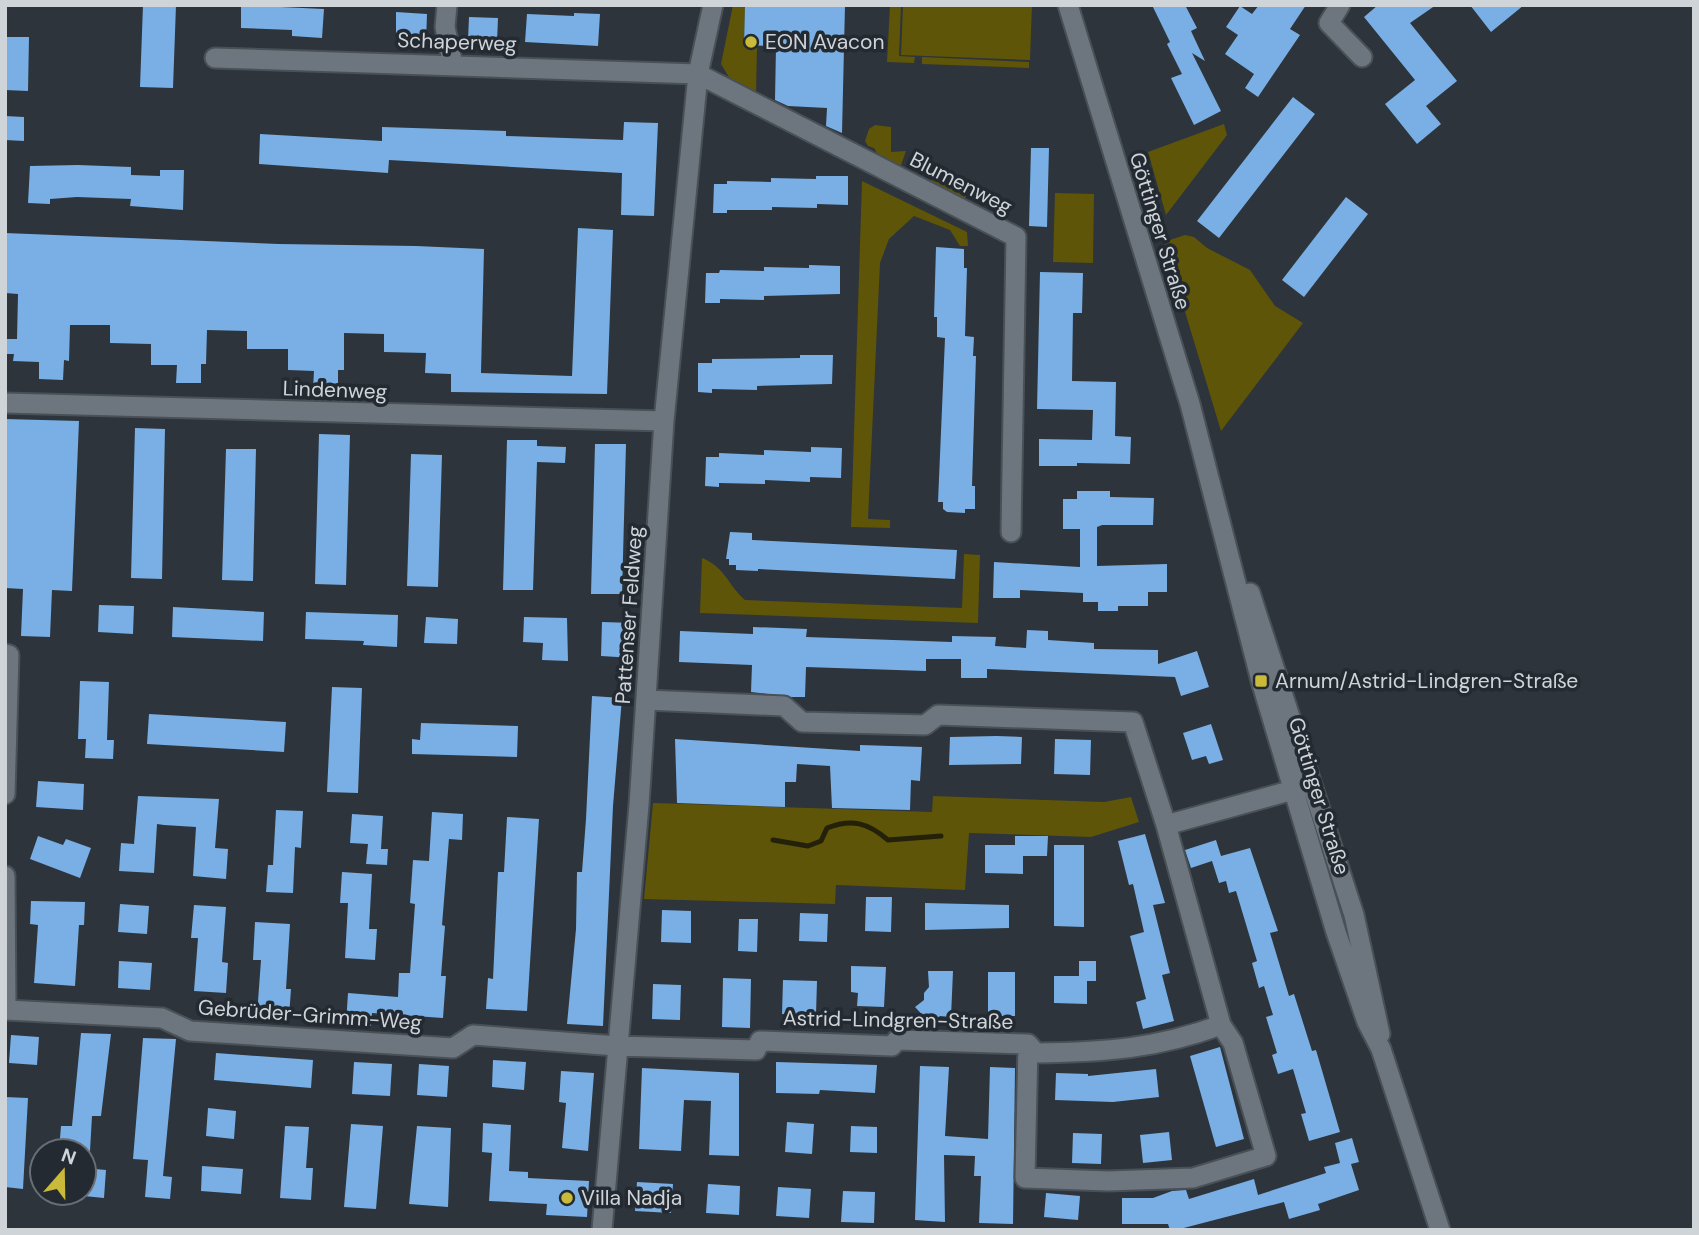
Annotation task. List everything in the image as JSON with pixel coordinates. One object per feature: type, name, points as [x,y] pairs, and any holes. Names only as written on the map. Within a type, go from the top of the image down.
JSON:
[{"type":"street","points":[[447,5],[445,27],[453,65]]},
{"type":"street","name":"Pattenser Feldweg","points":[[603,1230],[646,701],[664,421],[698,74],[713,5]]},
{"type":"street","name":"Göttinger Straße","points":[[1068,5],[1302,787],[1354,915],[1379,1021],[1381,1049],[1440,1230]]},
{"type":"street","points":[[1340,5],[1329,23],[1362,57]]},
{"type":"street","name":"Schaperweg","points":[[215,58],[698,74]]},
{"type":"street","name":"Blumenweg","points":[[698,74],[1016,237],[1012,532]]},
{"type":"street","name":"Lindenweg","points":[[5,403],[664,421]]},
{"type":"street","points":[[5,794],[7,654]]},
{"type":"street","points":[[646,701],[784,706],[802,722],[925,725],[938,715],[1133,722],[1166,825],[1221,1025],[1233,1043],[1266,1156],[1193,1178],[1108,1181],[1025,1178],[1028,1044]]},
{"type":"street","points":[[1166,825],[1302,787]]},
{"type":"street","name":"Gebrüder-Grimm-Weg","points":[[5,876],[6,1010],[162,1018],[190,1031],[453,1048],[473,1035],[617,1046]]},
{"type":"street","name":"Astrid-Lindgren-Straße","points":[[617,1046],[756,1050],[760,1041],[892,1046],[897,1041],[1028,1044],[1036,1053],[1118,1051],[1177,1041],[1221,1025]]},
{"type":"shaded area","points":[[733,5],[745,5],[744,45],[757,46],[756,96],[733,84],[721,64]]},
{"type":"shaded area","points":[[890,5],[901,5],[899,56],[915,57],[914,63],[887,62]]},
{"type":"shaded area","points":[[903,5],[1032,5],[1030,60],[901,55]]},
{"type":"shaded area","points":[[922,57],[1029,62],[1029,68],[922,64]]},
{"type":"shaded area","points":[[1224,124],[1227,135],[1166,215],[1148,152]]},
{"type":"shaded area","points":[[875,125],[891,127],[891,152],[906,151],[899,171],[877,160],[878,155],[874,148],[868,146],[865,141],[869,129]]},
{"type":"shaded area","points":[[941,169],[967,182],[969,191],[965,198],[956,200],[930,186],[934,170]]},
{"type":"shaded area","points":[[862,181],[967,232],[968,246],[960,246],[950,230],[914,216],[889,239],[880,263],[868,519],[890,520],[890,528],[851,527]]},
{"type":"shaded area","points":[[1055,193],[1094,194],[1093,263],[1053,262]]},
{"type":"shaded area","points":[[1185,235],[1194,237],[1207,248],[1250,270],[1275,306],[1303,323],[1221,431],[1164,242]]},
{"type":"shaded area","points":[[964,554],[980,555],[978,623],[700,613],[702,558],[716,566],[745,600],[962,608]]},
{"type":"shaded area","points":[[933,796],[1104,802],[1131,797],[1139,822],[1091,837],[969,833],[965,890],[836,885],[835,904],[644,899],[653,803],[932,812]]},
{"type":"building","points":[[143,5],[176,5],[173,88],[140,87]]},
{"type":"building","points":[[241,5],[324,9],[322,38],[292,36],[292,30],[241,28]]},
{"type":"building","points":[[745,5],[845,5],[842,133],[826,126],[827,108],[788,106],[775,100],[776,46],[744,45]]},
{"type":"building","points":[[1152,5],[1185,5],[1197,28],[1191,31],[1205,61],[1192,53],[1221,111],[1194,125],[1171,78],[1182,74]]},
{"type":"building","points":[[1259,5],[1306,5],[1290,29],[1300,35],[1258,97],[1245,88],[1254,74],[1225,54],[1238,35],[1226,27],[1240,6],[1252,14]]},
{"type":"building","points":[[1378,5],[1436,5],[1410,23],[1457,81],[1426,106],[1441,124],[1417,144],[1385,104],[1415,80],[1364,17]]},
{"type":"building","points":[[1470,5],[1524,5],[1491,32]]},
{"type":"building","points":[[396,12],[427,14],[426,42],[396,40]]},
{"type":"building","points":[[574,13],[600,14],[598,46],[525,42],[527,14],[574,16]]},
{"type":"building","points":[[469,17],[498,18],[497,42],[468,40]]},
{"type":"building","points":[[5,37],[29,37],[28,91],[5,90]]},
{"type":"building","points":[[1293,97],[1315,114],[1219,238],[1197,221]]},
{"type":"building","points":[[5,116],[24,117],[24,141],[5,140]]},
{"type":"building","points":[[624,122],[658,123],[654,216],[621,215],[622,173],[389,160],[388,173],[259,164],[260,134],[382,141],[382,127],[506,131],[506,136],[623,140]]},
{"type":"building","points":[[1031,148],[1049,148],[1047,227],[1029,226]]},
{"type":"building","points":[[30,166],[131,167],[131,175],[160,176],[160,170],[184,170],[183,210],[130,206],[131,199],[77,197],[50,199],[50,204],[28,203]]},
{"type":"building","points":[[816,176],[848,176],[848,205],[817,204],[817,208],[772,207],[772,210],[727,210],[727,213],[713,213],[714,184],[727,184],[727,181],[771,182],[771,178],[816,179]]},
{"type":"building","points":[[1346,197],[1368,214],[1304,297],[1282,280]]},
{"type":"building","points":[[578,228],[613,230],[607,394],[451,392],[451,374],[425,373],[426,353],[384,352],[384,334],[344,333],[344,370],[338,370],[338,389],[313,388],[314,371],[288,370],[288,349],[247,349],[247,331],[207,330],[206,364],[201,364],[201,383],[176,383],[177,365],[151,365],[151,344],[110,343],[110,325],[70,325],[69,361],[64,360],[63,380],[39,379],[39,362],[13,361],[14,354],[5,354],[5,339],[17,339],[18,294],[5,293],[5,233],[279,244],[416,246],[484,249],[481,373],[572,376]]},
{"type":"building","points":[[936,247],[964,249],[964,268],[967,268],[965,336],[974,337],[973,356],[976,356],[972,486],[975,486],[975,509],[965,509],[965,513],[947,512],[943,509],[943,502],[938,502],[945,338],[937,337],[937,317],[934,317]]},
{"type":"building","points":[[809,265],[840,266],[840,294],[764,296],[764,300],[720,299],[720,303],[705,303],[706,273],[719,273],[720,270],[764,271],[764,267],[809,268]]},
{"type":"building","points":[[1040,272],[1083,273],[1082,313],[1073,313],[1072,381],[1116,382],[1115,436],[1131,437],[1130,464],[1077,463],[1077,466],[1039,466],[1039,439],[1092,440],[1093,410],[1037,409]]},
{"type":"building","points":[[800,355],[833,355],[832,384],[757,386],[757,390],[712,389],[712,393],[698,392],[698,363],[712,363],[712,359],[800,358]]},
{"type":"building","points":[[5,419],[79,421],[72,591],[52,590],[50,637],[21,636],[23,589],[5,588]]},
{"type":"building","points":[[135,428],[165,429],[162,579],[131,578]]},
{"type":"building","points":[[319,434],[350,435],[346,585],[315,584]]},
{"type":"building","points":[[507,440],[537,440],[537,446],[566,447],[565,463],[537,462],[533,590],[503,590]]},
{"type":"building","points":[[595,444],[626,444],[622,594],[591,594]]},
{"type":"building","points":[[811,447],[842,448],[841,478],[810,477],[810,482],[765,480],[765,484],[719,483],[719,487],[705,486],[706,457],[719,457],[719,453],[764,455],[764,450],[811,452]]},
{"type":"building","points":[[226,449],[256,449],[253,581],[222,580]]},
{"type":"building","points":[[411,454],[442,455],[438,587],[407,586]]},
{"type":"building","points":[[1077,491],[1110,491],[1110,497],[1154,498],[1153,525],[1097,527],[1097,566],[1167,564],[1167,592],[1148,592],[1148,606],[1118,606],[1118,611],[1098,611],[1098,602],[1083,602],[1083,593],[1020,590],[1020,598],[993,598],[994,562],[1080,567],[1080,529],[1063,529],[1063,499],[1077,499]]},
{"type":"building","points":[[730,532],[752,533],[752,540],[957,550],[955,579],[736,570],[736,565],[729,565],[729,559],[726,559]]},
{"type":"building","points":[[99,605],[134,606],[133,634],[98,632]]},
{"type":"building","points":[[173,607],[264,612],[263,641],[172,637]]},
{"type":"building","points":[[306,612],[398,615],[397,647],[363,645],[364,641],[305,639]]},
{"type":"building","points":[[426,617],[458,619],[457,644],[424,643]]},
{"type":"building","points":[[524,617],[567,618],[568,661],[542,660],[543,643],[523,642]]},
{"type":"building","points":[[602,622],[634,623],[633,658],[601,656]]},
{"type":"building","points":[[753,627],[807,629],[806,637],[952,642],[952,636],[996,637],[995,646],[1026,648],[1027,630],[1048,631],[1048,640],[1094,643],[1094,649],[1158,650],[1158,664],[1197,651],[1209,687],[1181,696],[1175,677],[987,669],[987,678],[961,678],[961,659],[926,659],[926,671],[806,667],[805,697],[792,697],[751,692],[752,665],[679,662],[680,631],[753,634]]},
{"type":"building","points":[[80,681],[109,682],[107,740],[114,740],[113,759],[85,758],[86,739],[78,739]]},
{"type":"building","points":[[332,687],[362,688],[358,793],[327,792]]},
{"type":"building","points":[[592,696],[622,698],[613,806],[603,1026],[567,1024],[576,929],[577,872],[582,872]]},
{"type":"building","points":[[149,714],[286,722],[284,752],[147,744]]},
{"type":"building","points":[[421,723],[518,726],[517,757],[412,754],[412,739],[420,740]]},
{"type":"building","points":[[1211,724],[1223,760],[1209,764],[1206,756],[1192,760],[1183,733]]},
{"type":"building","points":[[950,737],[1022,737],[1021,764],[949,765]]},
{"type":"building","points":[[675,739],[860,751],[860,745],[922,747],[920,781],[911,780],[910,810],[832,808],[830,766],[797,764],[796,782],[785,782],[785,807],[677,803]]},
{"type":"building","points":[[1055,739],[1091,740],[1090,775],[1054,774]]},
{"type":"building","points":[[38,781],[84,784],[83,810],[36,807]]},
{"type":"building","points":[[138,796],[219,799],[215,848],[228,849],[226,879],[193,876],[196,827],[157,824],[154,873],[119,871],[121,843],[134,844]]},
{"type":"building","points":[[276,810],[303,811],[301,848],[295,847],[293,893],[266,892],[268,865],[273,865]]},
{"type":"building","points":[[432,812],[463,814],[462,840],[449,839],[442,925],[445,926],[441,976],[446,976],[443,1018],[372,1013],[371,1026],[346,1024],[348,993],[398,997],[399,973],[410,973],[415,904],[410,903],[413,860],[429,861]]},
{"type":"building","points":[[352,814],[383,816],[381,849],[388,849],[387,865],[366,864],[368,844],[350,843]]},
{"type":"building","points":[[507,817],[539,819],[527,1011],[486,1009],[488,978],[493,979],[498,872],[504,872]]},
{"type":"building","points":[[1145,834],[1165,903],[1153,905],[1170,973],[1162,975],[1174,1021],[1143,1029],[1136,1002],[1146,999],[1130,936],[1144,932],[1133,884],[1129,885],[1118,841]]},
{"type":"building","points":[[38,836],[63,845],[66,839],[91,848],[80,878],[30,859]]},
{"type":"building","points":[[1015,836],[1048,836],[1047,856],[1023,856],[1023,874],[985,873],[985,845],[1015,845]]},
{"type":"building","points":[[1216,840],[1221,856],[1250,848],[1278,931],[1270,933],[1289,996],[1294,994],[1312,1051],[1316,1050],[1340,1132],[1309,1141],[1301,1114],[1306,1113],[1293,1069],[1278,1074],[1272,1055],[1277,1053],[1266,1017],[1273,1015],[1264,986],[1259,988],[1252,963],[1257,961],[1236,891],[1229,893],[1226,881],[1219,883],[1212,861],[1191,868],[1185,850]]},
{"type":"building","points":[[1054,845],[1084,845],[1084,927],[1054,926]]},
{"type":"building","points":[[342,872],[372,874],[369,929],[377,929],[375,960],[345,958],[348,903],[340,903]]},
{"type":"building","points":[[866,897],[892,897],[891,932],[865,931]]},
{"type":"building","points":[[31,901],[85,902],[84,925],[79,925],[75,986],[34,983],[38,925],[30,924]]},
{"type":"building","points":[[925,903],[1009,905],[1009,928],[925,930]]},
{"type":"building","points":[[120,904],[149,906],[147,934],[118,932]]},
{"type":"building","points":[[194,905],[226,907],[222,962],[228,963],[226,993],[194,991],[198,938],[191,938]]},
{"type":"building","points":[[662,910],[691,911],[691,943],[661,942]]},
{"type":"building","points":[[800,913],[828,914],[827,942],[799,941]]},
{"type":"building","points":[[739,919],[758,919],[757,952],[738,951]]},
{"type":"building","points":[[255,922],[290,924],[286,989],[291,989],[289,1017],[257,1015],[261,960],[253,960]]},
{"type":"building","points":[[119,961],[152,963],[150,990],[118,988]]},
{"type":"building","points":[[1079,961],[1096,961],[1096,981],[1087,981],[1087,1004],[1054,1003],[1054,976],[1079,976]]},
{"type":"building","points":[[851,966],[886,967],[884,1007],[857,1006],[858,993],[851,992]]},
{"type":"building","points":[[928,971],[953,971],[951,1017],[940,1016],[930,1023],[915,1007],[924,1000],[924,993],[929,987]]},
{"type":"building","points":[[988,972],[1015,972],[1015,1016],[988,1016]]},
{"type":"building","points":[[723,978],[751,979],[750,1028],[722,1027]]},
{"type":"building","points":[[783,980],[817,981],[816,1015],[782,1014]]},
{"type":"building","points":[[653,984],[681,985],[680,1020],[652,1019]]},
{"type":"building","points":[[81,1033],[111,1034],[101,1116],[92,1116],[91,1137],[60,1137],[61,1126],[72,1126]]},
{"type":"building","points":[[11,1035],[39,1037],[37,1065],[9,1063]]},
{"type":"building","points":[[143,1038],[176,1039],[163,1176],[172,1177],[170,1199],[145,1197],[148,1160],[133,1159]]},
{"type":"building","points":[[1220,1047],[1244,1139],[1216,1147],[1190,1056]]},
{"type":"building","points":[[216,1053],[313,1060],[311,1088],[214,1080]]},
{"type":"building","points":[[493,1060],[526,1062],[524,1090],[492,1087]]},
{"type":"building","points":[[354,1062],[392,1064],[390,1096],[352,1094]]},
{"type":"building","points":[[776,1062],[877,1065],[875,1093],[820,1090],[819,1094],[776,1093]]},
{"type":"building","points":[[419,1064],[449,1066],[447,1097],[417,1095]]},
{"type":"building","points":[[920,1066],[949,1067],[945,1136],[988,1139],[990,1067],[1015,1068],[1013,1224],[979,1223],[981,1176],[974,1176],[975,1156],[944,1155],[945,1222],[915,1220]]},
{"type":"building","points":[[642,1068],[739,1073],[739,1156],[709,1155],[711,1101],[684,1100],[681,1151],[639,1149]]},
{"type":"building","points":[[1156,1069],[1159,1097],[1113,1102],[1055,1100],[1056,1073],[1088,1076]]},
{"type":"building","points":[[561,1071],[594,1073],[588,1151],[562,1148],[566,1103],[559,1102]]},
{"type":"building","points":[[5,1097],[28,1098],[23,1189],[5,1187]]},
{"type":"building","points":[[208,1108],[236,1111],[234,1139],[206,1136]]},
{"type":"building","points":[[787,1122],[814,1124],[812,1154],[785,1152]]},
{"type":"building","points":[[483,1123],[511,1125],[509,1171],[528,1172],[528,1178],[589,1181],[587,1217],[546,1215],[547,1204],[489,1201],[492,1153],[482,1152]]},
{"type":"building","points":[[351,1124],[383,1126],[376,1209],[344,1207]]},
{"type":"building","points":[[285,1126],[309,1127],[306,1168],[313,1168],[311,1200],[280,1198]]},
{"type":"building","points":[[417,1126],[451,1128],[448,1207],[409,1204]]},
{"type":"building","points":[[851,1126],[877,1127],[877,1153],[850,1152]]},
{"type":"building","points":[[1169,1132],[1172,1160],[1143,1163],[1140,1135]]},
{"type":"building","points":[[1073,1133],[1102,1134],[1101,1164],[1072,1163]]},
{"type":"building","points":[[1352,1138],[1359,1162],[1351,1164],[1359,1190],[1318,1204],[1320,1210],[1289,1219],[1284,1202],[1176,1230],[1170,1230],[1168,1224],[1122,1224],[1122,1198],[1153,1198],[1172,1191],[1186,1190],[1189,1199],[1254,1179],[1258,1195],[1326,1173],[1324,1167],[1340,1163],[1335,1143]]},
{"type":"building","points":[[202,1166],[243,1169],[241,1194],[201,1191]]},
{"type":"building","points":[[98,1169],[106,1170],[104,1198],[98,1197]]},
{"type":"building","points":[[637,1182],[673,1184],[671,1213],[635,1211]]},
{"type":"building","points":[[708,1184],[740,1186],[739,1215],[706,1213]]},
{"type":"building","points":[[778,1187],[811,1189],[809,1218],[776,1216]]},
{"type":"building","points":[[843,1191],[875,1192],[874,1223],[841,1222]]},
{"type":"building","points":[[1046,1193],[1080,1196],[1078,1220],[1044,1217]]},
{"type":"waterway","points":[[773,840],[808,846],[821,841],[827,828],[844,823],[867,826],[888,840],[941,836]]},
{"type":"place","name":"EON Avacon","points":[[751,42]]},
{"type":"place","name":"Arnum/Astrid-Lindgren-Straße","points":[[1261,681]]},
{"type":"place","name":"Villa Nadja","points":[[567,1198]]}]
